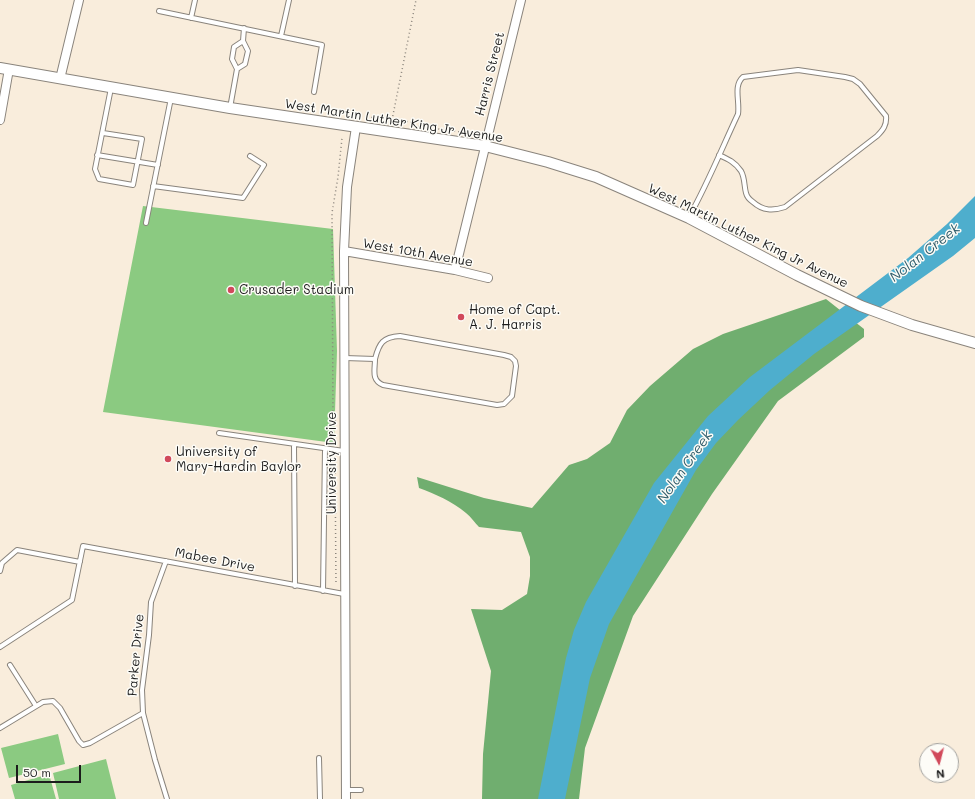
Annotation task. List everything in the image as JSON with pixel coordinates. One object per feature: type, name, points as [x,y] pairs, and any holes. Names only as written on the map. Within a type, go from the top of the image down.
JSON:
[{"type":"street","points":[[60,79],[79,0]]},
{"type":"street","name":"Harris Street","points":[[455,270],[521,0]]},
{"type":"street","points":[[0,120],[4,68]]},
{"type":"street","name":"West Martin Luther King Jr Avenue","points":[[4,68],[230,108],[485,146],[548,162],[596,178],[689,218],[797,276],[861,306],[932,332],[975,343]]},
{"type":"street","name":"University Drive","points":[[346,799],[344,594],[344,251],[348,187],[356,127]]},
{"type":"street","name":"West 10th Avenue","points":[[344,251],[455,270],[488,278]]},
{"type":"lane","points":[[191,18],[195,0]]},
{"type":"lane","points":[[281,36],[289,0]]},
{"type":"lane","points":[[159,11],[322,45],[314,92]]},
{"type":"lane","points":[[237,69],[245,64],[248,51],[243,41],[244,28]]},
{"type":"lane","points":[[230,108],[237,69],[232,59],[234,47],[243,41]]},
{"type":"lane","points":[[689,218],[738,114],[739,108],[737,86],[739,80],[743,77],[749,75],[798,70],[853,79],[860,84],[886,116],[887,122],[884,129],[877,136],[785,207],[776,210],[766,210],[750,200],[746,195],[742,173],[732,161],[719,156]]},
{"type":"lane","points":[[103,132],[142,139],[133,185],[99,179],[95,169],[111,88]]},
{"type":"lane","points":[[146,223],[172,98]]},
{"type":"lane","points":[[97,155],[158,165]]},
{"type":"lane","points":[[153,186],[243,198],[264,165],[250,156]]},
{"type":"lane","points":[[390,336],[400,336],[504,355],[515,360],[516,366],[512,396],[504,404],[497,405],[384,385],[378,383],[375,379],[375,359],[378,347],[390,336]]},
{"type":"lane","points":[[344,358],[375,359]]},
{"type":"lane","points":[[219,433],[344,451]]},
{"type":"lane","points":[[294,444],[295,586]]},
{"type":"lane","points":[[323,591],[325,448]]},
{"type":"lane","name":"Mabee Drive","points":[[80,562],[83,546],[344,594]]},
{"type":"lane","points":[[0,571],[2,562],[17,550],[80,562],[72,600],[0,647]]},
{"type":"lane","name":"Parker Drive","points":[[166,561],[151,602],[149,635],[142,690],[143,713],[167,799]]},
{"type":"lane","points":[[10,665],[36,706]]},
{"type":"lane","points":[[0,728],[36,706],[44,702],[53,701],[60,708],[79,742],[84,745],[143,713]]},
{"type":"lane","points":[[319,758],[320,799]]},
{"type":"lane","points":[[346,790],[360,790]]},
{"type":"path","points":[[392,120],[416,0]]},
{"type":"path","points":[[367,117],[410,122],[410,125],[468,133]]},
{"type":"path","points":[[336,421],[333,420],[332,213],[342,138]]},
{"type":"path","points":[[335,450],[335,584],[344,594]]},
{"type":"green space","name":"Crusader Stadium","points":[[143,206],[333,229],[337,351],[334,443],[103,412]]},
{"type":"green space","points":[[826,299],[864,329],[864,337],[778,401],[712,494],[633,616],[585,748],[579,799],[482,799],[483,754],[491,671],[471,609],[502,610],[527,594],[530,576],[530,557],[521,532],[479,527],[468,515],[449,501],[419,488],[417,477],[484,498],[532,508],[569,465],[587,459],[610,443],[627,410],[650,386],[693,349],[723,334]]},
{"type":"green space","points":[[58,734],[65,764],[9,778],[1,748]]},
{"type":"green space","points":[[106,759],[116,799],[59,799],[53,773]]},
{"type":"green space","points":[[49,774],[56,799],[15,799],[11,785]]},
{"type":"water","name":"Nolan Creek","points":[[975,196],[975,238],[953,256],[814,354],[770,390],[716,443],[696,470],[609,624],[590,678],[565,799],[538,799],[566,658],[574,630],[586,602],[654,483],[708,416],[750,377],[908,258],[947,224]]},
{"type":"place","name":"Crusader Stadium","points":[[231,290]]},
{"type":"place","name":"Home of Capt. A. J. Harris","points":[[461,317]]},
{"type":"place","name":"University of Mary-Hardin Baylor","points":[[168,459]]}]
